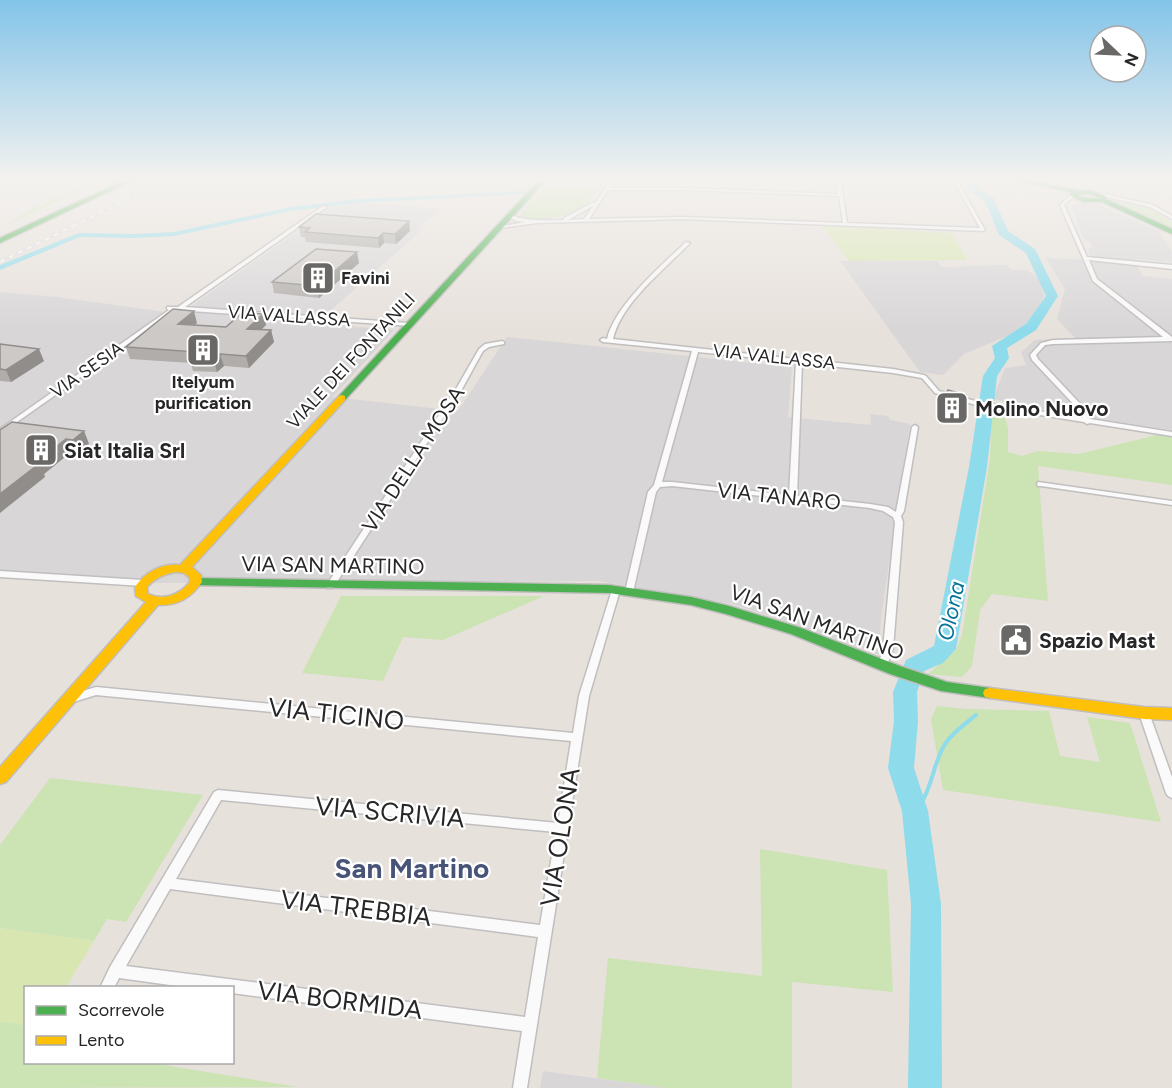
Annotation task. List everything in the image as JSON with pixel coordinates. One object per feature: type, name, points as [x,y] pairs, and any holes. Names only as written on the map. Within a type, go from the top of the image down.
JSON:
[{"type":"main road","points":[[0,242],[28,229]]},
{"type":"main road","name":"VIALE DEI FONTANILI","points":[[183,569],[498,229]]},
{"type":"main road","points":[[183,569],[192,572],[196,582],[184,595],[170,600],[154,602],[142,596],[143,583],[161,571],[183,569]]},
{"type":"main road","name":"VIA SAN MARTINO","points":[[196,582],[330,586],[528,586],[623,591],[729,610],[796,631],[925,681],[966,691],[1144,713],[1172,714]]},
{"type":"main road","points":[[0,778],[154,602]]},
{"type":"street","name":"VIA SESIA","points":[[0,432],[174,308],[292,229]]},
{"type":"street","points":[[953,229],[982,229]]},
{"type":"street","points":[[1074,229],[1096,281],[1171,340]]},
{"type":"street","name":"VIA VALLASSA","points":[[688,243],[657,273],[622,313],[606,340],[865,366],[927,378],[937,392],[978,404],[1087,422]]},
{"type":"street","points":[[1086,258],[1172,267]]},
{"type":"street","name":"VIA VALLASSA","points":[[174,308],[409,325]]},
{"type":"street","points":[[1171,340],[1053,342],[1038,348],[1034,357],[1084,411],[1087,422],[1172,434]]},
{"type":"street","name":"VIA DELLA MOSA","points":[[330,586],[459,388],[481,350],[487,345],[502,343]]},
{"type":"street","points":[[623,591],[652,492],[658,485],[696,350]]},
{"type":"street","points":[[793,497],[800,359]]},
{"type":"street","points":[[889,668],[888,649],[899,522],[897,516],[901,506],[915,427]]},
{"type":"street","name":"VIA TANARO","points":[[658,485],[672,484],[879,507],[897,516]]},
{"type":"street","points":[[1041,484],[1172,503]]},
{"type":"street","points":[[0,574],[143,583]]},
{"type":"street","name":"VIA OLONA","points":[[520,1088],[584,696],[623,591]]},
{"type":"street","points":[[85,679],[96,691]]},
{"type":"street","name":"VIA TICINO","points":[[66,701],[96,691],[576,737]]},
{"type":"street","points":[[1144,713],[1172,793]]},
{"type":"street","name":"VIA SCRIVIA","points":[[166,883],[218,795],[562,828]]},
{"type":"street","points":[[107,986],[166,883]]},
{"type":"street","name":"VIA TREBBIA","points":[[166,883],[545,932]]},
{"type":"street","name":"VIA BORMIDA","points":[[115,971],[230,986]]},
{"type":"street","name":"VIA BORMIDA","points":[[234,986],[530,1025]]},
{"type":"shaded area","points":[[301,229],[420,229],[421,231],[316,323],[394,330],[333,397],[458,411],[507,337],[792,367],[788,417],[871,425],[870,414],[888,416],[890,420],[910,424],[881,618],[879,655],[732,604],[599,581],[143,583],[0,572],[0,292],[57,297],[180,314]]},
{"type":"shaded area","points":[[1080,229],[1153,229],[1158,231],[1172,251],[1172,262],[1135,259],[1142,276],[1172,279],[1172,430],[1056,413],[993,399],[1005,368],[1026,365],[1021,352],[1035,340],[1075,338],[1057,319],[1065,289],[1046,258],[1091,260],[1088,248],[1093,247],[1090,242],[1084,240]]},
{"type":"shaded area","points":[[840,261],[937,261],[942,267],[1006,265],[1012,270],[1027,270],[1034,275],[1039,279],[1044,294],[1042,303],[1021,330],[964,354],[943,375],[920,372]]},
{"type":"shaded area","points":[[543,1071],[667,1088],[540,1088]]},
{"type":"green space","points":[[824,229],[952,233],[967,260],[849,261]]},
{"type":"green space","points":[[992,409],[1003,411],[1008,428],[1008,452],[1022,456],[1038,451],[1079,454],[1157,435],[1172,437],[1172,485],[1038,466],[1048,601],[992,594],[980,610],[972,666],[962,677],[928,674],[956,650],[962,635],[990,459]]},
{"type":"green space","points":[[341,596],[544,596],[443,640],[403,637],[383,681],[302,673]]},
{"type":"green space","points":[[937,706],[1049,711],[1060,756],[1100,762],[1087,717],[1130,723],[1161,822],[943,790],[931,719]]},
{"type":"green space","points":[[50,778],[203,795],[126,922],[107,919],[94,941],[0,928],[0,845]]},
{"type":"green space","points":[[760,849],[887,870],[893,992],[792,982],[792,1088],[667,1088],[597,1078],[608,958],[762,976]]},
{"type":"green space","points":[[0,928],[94,941],[67,986],[24,986],[24,1025],[0,1021]]},
{"type":"green space","points":[[0,1021],[24,1025],[24,1064],[158,1064],[298,1087],[0,1088]]},
{"type":"building","points":[[309,229],[401,229],[395,234],[383,233],[378,238],[305,232]]},
{"type":"building","points":[[316,249],[357,252],[317,286],[272,282]]},
{"type":"building","points":[[173,309],[194,311],[178,324],[226,327],[243,312],[263,314],[247,329],[271,330],[246,356],[220,354],[214,360],[190,358],[197,352],[126,347]]},
{"type":"building","points":[[0,344],[39,349],[6,370],[0,369]]},
{"type":"building","points":[[948,390],[966,395],[962,411],[941,405]]},
{"type":"building","points":[[12,422],[84,431],[73,440],[66,439],[0,494],[0,430]]},
{"type":"waterway","points":[[0,268],[79,235],[174,234],[198,229]]},
{"type":"waterway","name":"Olona","points":[[925,1088],[926,904],[915,811],[901,768],[906,721],[905,692],[914,666],[935,657],[945,649],[978,467],[990,376],[1002,358],[999,346],[1031,327],[1052,296],[1031,251],[1003,233],[1001,229]]},
{"type":"waterway","points":[[920,805],[945,744],[955,732],[976,715]]},
{"type":"waterway","points":[[915,811],[921,803]]},
{"type":"railway","points":[[0,262],[68,229]]},
{"type":"traffic: fast","points":[[0,241],[26,229]]},
{"type":"traffic: fast","points":[[342,398],[498,229]]},
{"type":"traffic: fast","points":[[1165,229],[1172,232]]},
{"type":"traffic: fast","points":[[196,582],[609,589],[691,601],[729,610],[796,631],[895,670],[946,687],[990,693]]},
{"type":"traffic: slow","points":[[183,569],[342,398]]},
{"type":"traffic: slow","points":[[176,568],[188,570],[195,575],[196,582],[185,593],[165,601],[142,596],[141,587],[148,579],[161,571],[176,568]]},
{"type":"traffic: slow","points":[[0,778],[154,601]]},
{"type":"traffic: slow","points":[[990,693],[1144,713],[1172,714]]},
{"type":"place","name":"Favini","points":[[318,278]]},
{"type":"place","name":"Itelyum purification","points":[[203,350]]},
{"type":"place","name":"Molino Nuovo","points":[[952,408]]},
{"type":"place","name":"Siat Italia Srl","points":[[41,450]]},
{"type":"place","name":"Spazio Mast","points":[[1016,640]]},
{"type":"district","name":"San Martino","points":[[412,868]]}]
